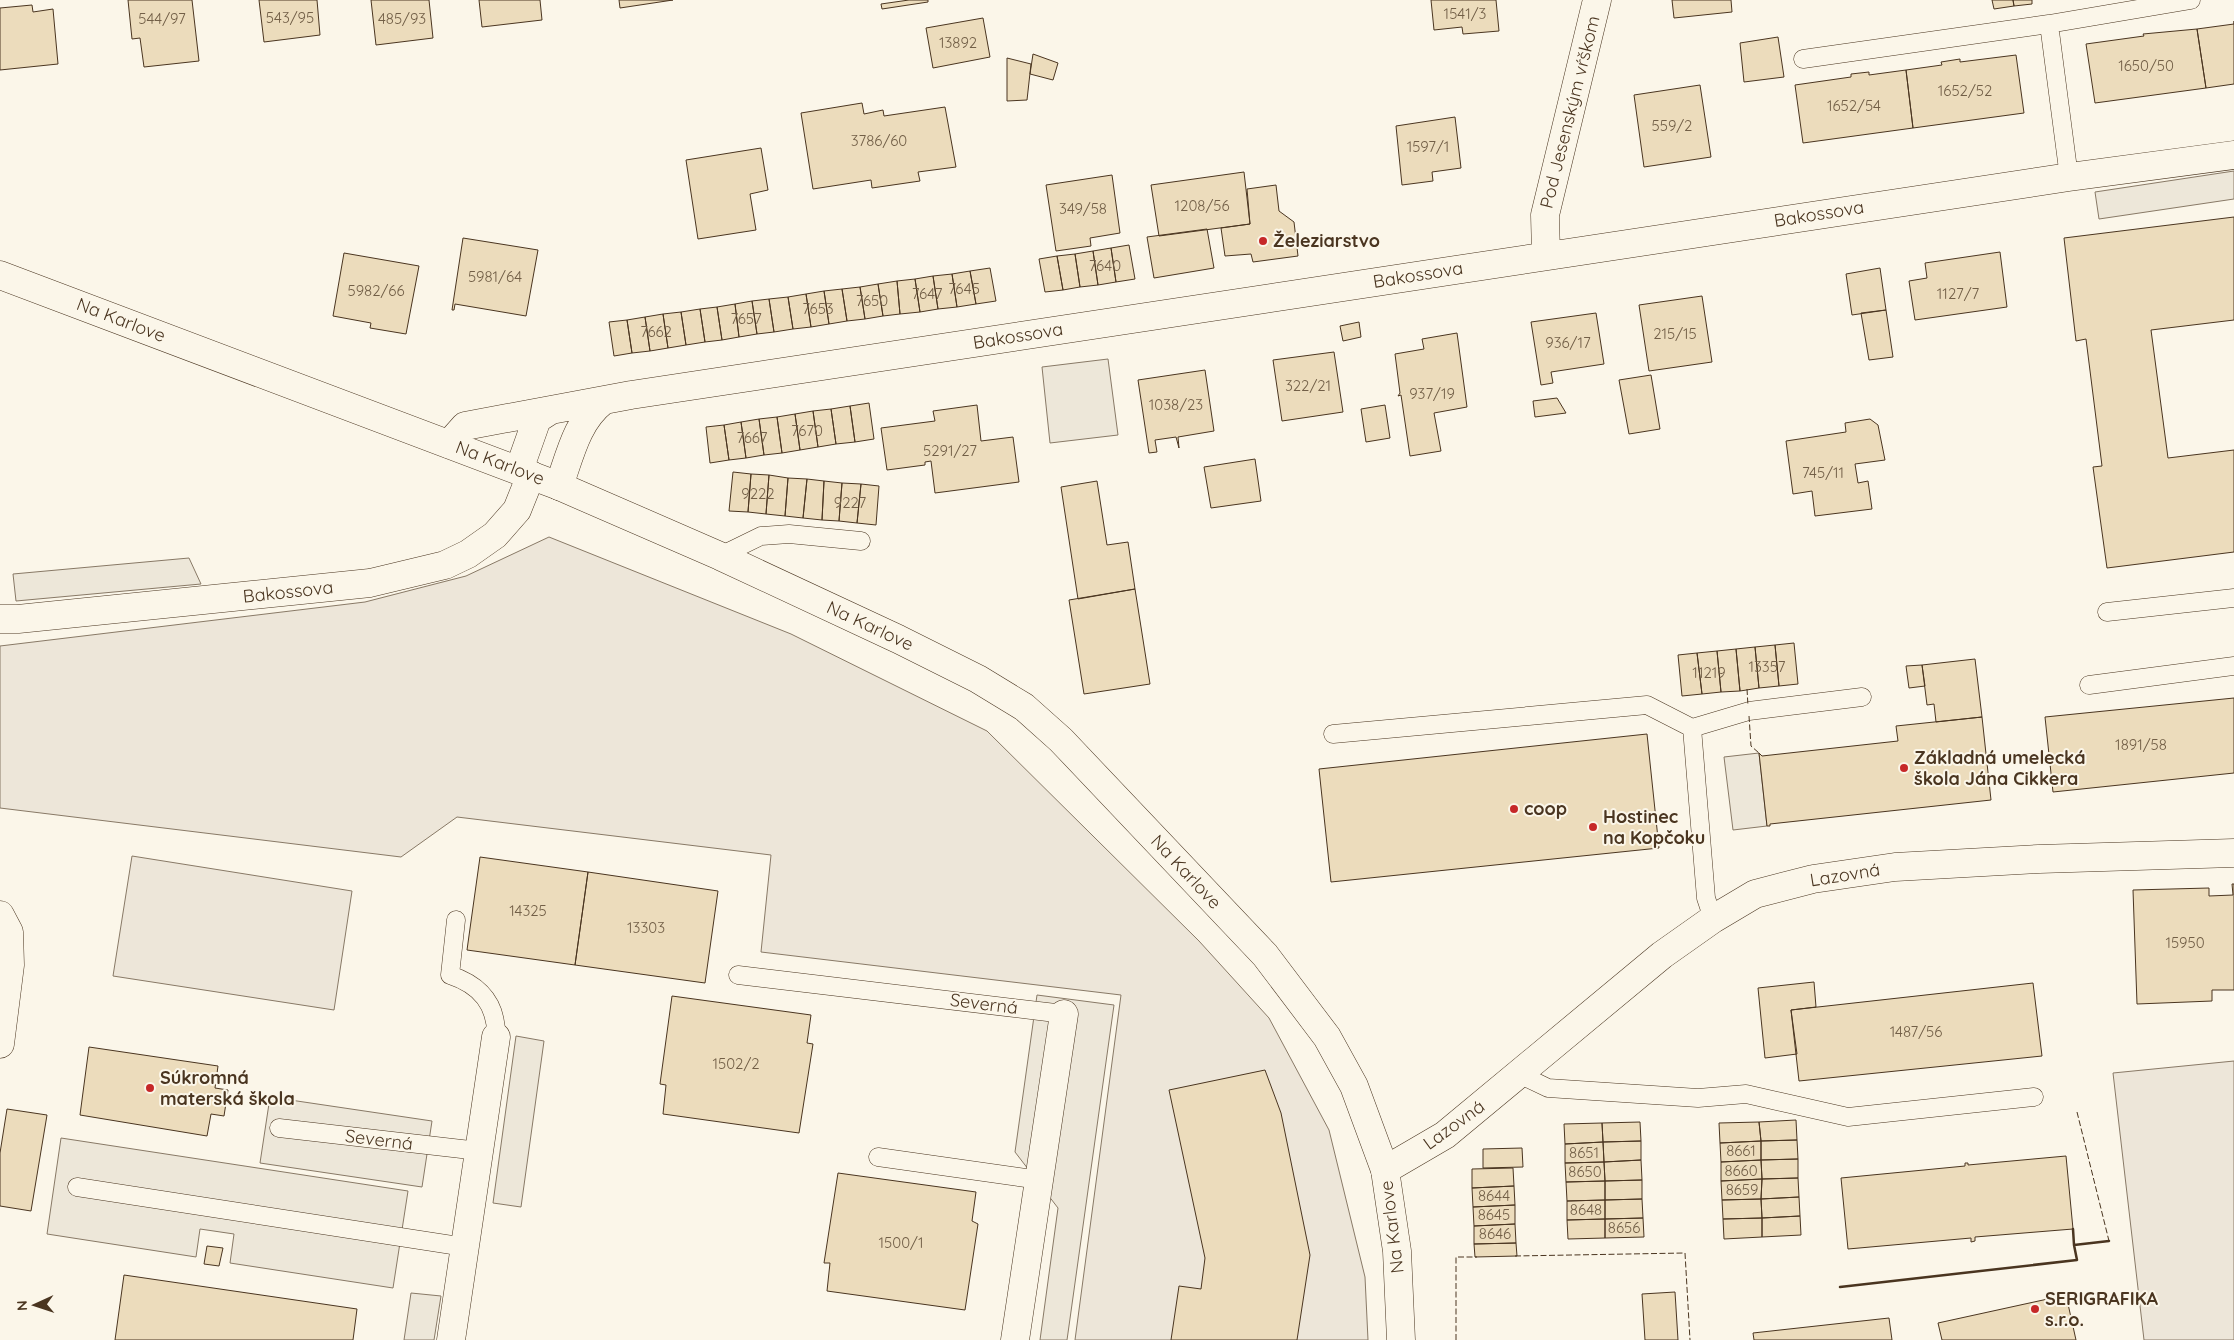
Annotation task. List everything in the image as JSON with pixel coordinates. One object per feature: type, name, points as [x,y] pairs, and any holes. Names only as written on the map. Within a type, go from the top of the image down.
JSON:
[{"type":"street","name":"Pod Jesenským vŕškom","points":[[1546,255],[1544,215],[1597,0]]},
{"type":"street","name":"Bakossova","points":[[449,444],[465,426],[631,395],[1546,255],[2069,177],[2234,155]]},
{"type":"street","name":"Na Karlove","points":[[0,275],[559,486],[720,556],[898,639],[978,679],[1024,707],[1061,740],[1265,955],[1327,1037],[1354,1086],[1385,1170],[1397,1251],[1401,1340]]},
{"type":"street","points":[[559,486],[577,435],[590,411],[603,401]]},
{"type":"street","name":"Bakossova","points":[[0,619],[18,619],[370,583],[445,565],[468,554],[495,535],[517,510],[537,419],[551,410]]},
{"type":"street","name":"Lazovná","points":[[1385,1170],[1445,1135],[1662,954],[1713,919],[1755,894],[1813,879],[1895,867],[2039,859],[2234,853]]},
{"type":"street","points":[[0,915],[8,932],[10,965],[0,1044]]},
{"type":"street","name":"Severná","points":[[1015,1340],[1064,1014]]},
{"type":"street","points":[[452,1340],[496,1037]]},
{"type":"lane","points":[[1803,59],[2049,24],[2191,0]]},
{"type":"lane","points":[[2049,24],[2069,177]]},
{"type":"lane","points":[[720,556],[762,536],[790,534],[861,541]]},
{"type":"lane","points":[[2107,612],[2234,598]]},
{"type":"lane","points":[[2088,685],[2234,666]]},
{"type":"lane","points":[[1334,734],[1646,705],[1692,728],[1749,711],[1862,697]]},
{"type":"lane","points":[[1692,728],[1706,898],[1713,919]]},
{"type":"lane","points":[[456,920],[450,975],[466,980],[479,989],[491,1004],[496,1022],[496,1037]]},
{"type":"lane","name":"Severná","points":[[738,975],[1064,1014]]},
{"type":"lane","points":[[1519,1074],[1548,1088],[1698,1098],[1746,1094],[1848,1116],[2034,1097]]},
{"type":"lane","name":"Severná","points":[[279,1128],[479,1151]]},
{"type":"lane","points":[[878,1157],[1040,1180]]},
{"type":"lane","points":[[77,1187],[465,1248]]},
{"type":"shaded area","points":[[2234,171],[2234,199],[2099,219],[2095,192]]},
{"type":"shaded area","points":[[1108,359],[1118,435],[1050,443],[1042,367]]},
{"type":"shaded area","points":[[549,537],[791,634],[987,731],[1199,941],[1269,1018],[1329,1130],[1365,1277],[1368,1340],[1075,1340],[1121,995],[761,952],[771,855],[457,817],[401,857],[0,808],[0,646],[365,602],[466,576]]},
{"type":"shaded area","points":[[189,558],[201,584],[16,601],[13,574]]},
{"type":"shaded area","points":[[1759,753],[1767,826],[1733,830],[1724,757]]},
{"type":"shaded area","points":[[132,856],[352,891],[334,1010],[113,976]]},
{"type":"shaded area","points":[[1037,995],[1114,1005],[1067,1340],[1040,1340],[1058,1208],[1015,1152]]},
{"type":"shaded area","points":[[516,1036],[544,1041],[521,1207],[493,1203]]},
{"type":"shaded area","points":[[2234,1061],[2234,1340],[2144,1340],[2113,1073]]},
{"type":"shaded area","points":[[270,1097],[432,1121],[422,1187],[260,1163]]},
{"type":"shaded area","points":[[61,1138],[408,1191],[393,1288],[230,1263],[234,1234],[200,1229],[196,1257],[47,1234]]},
{"type":"shaded area","points":[[411,1293],[441,1296],[434,1340],[404,1340]]},
{"type":"building","points":[[128,0],[192,0],[199,61],[144,67],[140,38],[132,39]]},
{"type":"building","points":[[259,0],[317,0],[320,35],[264,42]]},
{"type":"building","points":[[371,0],[429,0],[433,38],[376,45]]},
{"type":"building","points":[[479,0],[540,0],[542,20],[482,27]]},
{"type":"building","points":[[619,0],[673,0],[620,8]]},
{"type":"building","points":[[909,0],[928,0],[928,2],[882,9],[881,4]]},
{"type":"building","points":[[1431,0],[1496,0],[1499,31],[1463,34],[1462,27],[1434,30]]},
{"type":"building","points":[[1672,0],[1731,0],[1732,12],[1674,18]]},
{"type":"building","points":[[1992,0],[2013,0],[2014,6],[1994,9]]},
{"type":"building","points":[[2013,0],[2032,0],[2032,4],[2014,6]]},
{"type":"building","points":[[32,5],[33,12],[53,9],[58,64],[0,70],[0,8]]},
{"type":"building","points":[[983,18],[990,57],[933,68],[926,28]]},
{"type":"building","points":[[2234,24],[2234,84],[2206,88],[2197,29]]},
{"type":"building","points":[[2197,29],[2206,88],[2095,103],[2086,44],[2144,36],[2143,34]]},
{"type":"building","points":[[1778,37],[1784,77],[1744,82],[1740,43]]},
{"type":"building","points":[[1033,54],[1058,63],[1053,80],[1030,74]]},
{"type":"building","points":[[2016,55],[2024,113],[1913,128],[1906,70],[1942,65],[1941,62],[1960,59],[1960,62]]},
{"type":"building","points":[[1007,58],[1031,64],[1027,100],[1007,101]]},
{"type":"building","points":[[1906,70],[1913,128],[1803,143],[1795,85],[1851,77],[1851,74],[1869,72],[1869,75]]},
{"type":"building","points":[[1700,85],[1711,157],[1644,167],[1634,95]]},
{"type":"building","points":[[862,103],[864,114],[883,110],[884,116],[945,107],[956,167],[918,172],[920,181],[872,188],[871,180],[813,189],[801,113]]},
{"type":"building","points":[[1455,117],[1461,168],[1432,172],[1433,181],[1402,185],[1396,126]]},
{"type":"building","points":[[761,148],[768,190],[750,194],[756,230],[698,239],[686,160]]},
{"type":"building","points":[[1244,172],[1250,224],[1159,236],[1151,185]]},
{"type":"building","points":[[1112,175],[1120,233],[1090,238],[1091,246],[1056,251],[1046,185]]},
{"type":"building","points":[[1276,185],[1279,211],[1294,222],[1298,256],[1253,262],[1251,254],[1225,256],[1221,228],[1250,224],[1247,189]]},
{"type":"building","points":[[2234,217],[2234,320],[2151,330],[2168,458],[2234,450],[2234,552],[2107,568],[2093,467],[2102,466],[2086,339],[2076,341],[2064,238]]},
{"type":"building","points":[[1207,229],[1214,268],[1154,278],[1147,237]]},
{"type":"building","points":[[463,238],[538,250],[526,316],[455,304],[454,310],[452,310]]},
{"type":"building","points":[[1129,245],[1135,279],[1116,282],[1111,248]]},
{"type":"building","points":[[1111,248],[1116,282],[1098,285],[1093,251]]},
{"type":"building","points":[[1093,251],[1098,285],[1080,287],[1075,254]]},
{"type":"building","points":[[2000,252],[2007,307],[1915,320],[1909,281],[1927,278],[1925,263]]},
{"type":"building","points":[[344,253],[419,266],[406,334],[370,328],[371,323],[333,316]]},
{"type":"building","points":[[1075,254],[1080,287],[1063,290],[1057,256]]},
{"type":"building","points":[[1057,256],[1063,290],[1045,292],[1039,259]]},
{"type":"building","points":[[990,268],[996,301],[976,304],[970,271]]},
{"type":"building","points":[[1880,268],[1886,310],[1852,315],[1846,274]]},
{"type":"building","points":[[970,271],[976,304],[957,307],[952,274]]},
{"type":"building","points":[[952,274],[957,307],[938,309],[933,276]]},
{"type":"building","points":[[933,276],[938,309],[920,312],[915,279]]},
{"type":"building","points":[[915,279],[920,312],[900,314],[897,281]]},
{"type":"building","points":[[897,281],[900,314],[883,316],[878,284]]},
{"type":"building","points":[[878,284],[883,316],[865,319],[860,287]]},
{"type":"building","points":[[860,287],[865,319],[847,321],[842,289]]},
{"type":"building","points":[[842,289],[847,321],[829,324],[824,291]]},
{"type":"building","points":[[824,291],[829,324],[811,327],[806,294]]},
{"type":"building","points":[[806,294],[811,327],[793,329],[788,297]]},
{"type":"building","points":[[1702,296],[1712,362],[1649,371],[1639,305]]},
{"type":"building","points":[[788,297],[793,329],[774,332],[769,299]]},
{"type":"building","points":[[769,299],[774,332],[757,334],[752,301]]},
{"type":"building","points":[[752,301],[757,334],[739,337],[735,304]]},
{"type":"building","points":[[735,304],[739,337],[722,340],[717,307]]},
{"type":"building","points":[[717,307],[722,340],[705,342],[700,309]]},
{"type":"building","points":[[700,309],[705,342],[686,345],[681,312]]},
{"type":"building","points":[[1886,310],[1893,357],[1869,360],[1861,313]]},
{"type":"building","points":[[681,312],[686,345],[668,348],[663,314]]},
{"type":"building","points":[[1596,313],[1604,364],[1551,372],[1553,383],[1541,385],[1531,322]]},
{"type":"building","points":[[663,314],[668,348],[650,351],[645,317]]},
{"type":"building","points":[[645,317],[650,351],[632,353],[627,320]]},
{"type":"building","points":[[627,320],[632,353],[614,356],[609,322]]},
{"type":"building","points":[[1359,322],[1361,337],[1343,341],[1340,326]]},
{"type":"building","points":[[1457,333],[1467,407],[1434,413],[1441,451],[1410,456],[1401,395],[1398,396],[1400,393],[1395,354],[1424,349],[1422,339]]},
{"type":"building","points":[[1334,352],[1343,412],[1282,421],[1273,360]]},
{"type":"building","points":[[1205,370],[1214,431],[1178,437],[1179,448],[1176,437],[1155,440],[1157,452],[1149,453],[1138,380]]},
{"type":"building","points":[[1651,375],[1660,429],[1629,434],[1619,380]]},
{"type":"building","points":[[1557,398],[1566,413],[1535,417],[1533,401]]},
{"type":"building","points":[[869,403],[874,439],[855,442],[850,406]]},
{"type":"building","points":[[977,405],[981,441],[1013,437],[1019,482],[935,493],[931,461],[925,462],[925,465],[887,470],[881,428],[935,421],[933,411]]},
{"type":"building","points":[[1385,405],[1390,438],[1366,442],[1361,409]]},
{"type":"building","points":[[850,406],[855,442],[836,444],[831,409]]},
{"type":"building","points":[[831,409],[836,444],[818,447],[813,411]]},
{"type":"building","points":[[813,411],[818,447],[800,450],[795,414]]},
{"type":"building","points":[[795,414],[800,450],[782,453],[777,417]]},
{"type":"building","points":[[777,417],[782,453],[764,455],[759,419]]},
{"type":"building","points":[[759,419],[764,455],[746,458],[741,422]]},
{"type":"building","points":[[1870,419],[1878,425],[1885,460],[1855,464],[1858,483],[1868,481],[1872,509],[1815,516],[1812,491],[1793,494],[1786,441],[1846,432],[1845,423]]},
{"type":"building","points":[[741,422],[746,458],[729,460],[724,425]]},
{"type":"building","points":[[724,425],[729,460],[710,463],[706,427]]},
{"type":"building","points":[[1255,459],[1261,501],[1211,508],[1204,467]]},
{"type":"building","points":[[733,472],[751,474],[748,512],[729,511]]},
{"type":"building","points":[[751,474],[769,475],[766,514],[748,512]]},
{"type":"building","points":[[769,475],[788,478],[785,516],[766,514]]},
{"type":"building","points":[[788,478],[807,479],[803,518],[785,516]]},
{"type":"building","points":[[807,479],[824,481],[822,520],[803,518]]},
{"type":"building","points":[[824,481],[842,483],[839,521],[822,520]]},
{"type":"building","points":[[1097,481],[1107,545],[1128,542],[1135,589],[1078,599],[1061,487]]},
{"type":"building","points":[[842,483],[861,484],[857,523],[839,521]]},
{"type":"building","points":[[861,484],[879,486],[876,525],[857,523]]},
{"type":"building","points":[[1135,589],[1150,684],[1084,694],[1069,600]]},
{"type":"building","points":[[1794,643],[1798,684],[1779,686],[1775,645]]},
{"type":"building","points":[[1775,645],[1779,686],[1759,688],[1755,647]]},
{"type":"building","points":[[1755,647],[1759,688],[1740,691],[1736,649]]},
{"type":"building","points":[[1736,649],[1740,691],[1721,692],[1717,651]]},
{"type":"building","points":[[1717,651],[1721,692],[1702,694],[1697,653]]},
{"type":"building","points":[[1697,653],[1702,694],[1682,696],[1678,655]]},
{"type":"building","points":[[1975,659],[1982,717],[1936,722],[1934,704],[1927,705],[1922,665]]},
{"type":"building","points":[[1922,665],[1925,686],[1909,688],[1906,666]]},
{"type":"building","points":[[2234,698],[2234,773],[2053,792],[2045,717]]},
{"type":"building","points":[[1982,717],[1991,800],[1770,824],[1770,826],[1767,826],[1759,753],[1762,756],[1898,741],[1896,726]]},
{"type":"building","points":[[1647,734],[1659,848],[1331,882],[1319,769]]},
{"type":"building","points":[[480,857],[588,872],[575,965],[467,950]]},
{"type":"building","points":[[588,872],[718,891],[705,983],[575,965]]},
{"type":"building","points":[[2232,884],[2234,884],[2234,990],[2212,990],[2212,1001],[2137,1004],[2133,890],[2209,888],[2209,896],[2233,895]]},
{"type":"building","points":[[1814,982],[1816,1007],[1791,1010],[1797,1054],[1765,1058],[1758,988]]},
{"type":"building","points":[[2033,983],[2042,1056],[1799,1081],[1791,1010]]},
{"type":"building","points":[[672,996],[811,1015],[807,1043],[813,1044],[799,1133],[663,1114],[666,1085],[660,1084]]},
{"type":"building","points":[[89,1047],[218,1066],[215,1088],[228,1090],[224,1116],[211,1114],[207,1136],[80,1115]]},
{"type":"building","points":[[1265,1070],[1281,1113],[1310,1255],[1297,1340],[1171,1340],[1179,1286],[1201,1289],[1205,1258],[1169,1090]]},
{"type":"building","points":[[7,1109],[47,1115],[31,1211],[0,1206],[0,1153]]},
{"type":"building","points":[[1796,1120],[1797,1140],[1761,1141],[1759,1122]]},
{"type":"building","points":[[1640,1122],[1641,1141],[1603,1142],[1602,1123]]},
{"type":"building","points":[[1759,1122],[1761,1141],[1720,1143],[1719,1123]]},
{"type":"building","points":[[1602,1123],[1603,1142],[1565,1144],[1564,1124]]},
{"type":"building","points":[[1797,1140],[1798,1159],[1761,1160],[1761,1141]]},
{"type":"building","points":[[1641,1141],[1641,1160],[1604,1162],[1603,1142]]},
{"type":"building","points":[[1761,1141],[1761,1160],[1721,1162],[1720,1143]]},
{"type":"building","points":[[1603,1142],[1604,1162],[1565,1163],[1565,1144]]},
{"type":"building","points":[[1522,1148],[1523,1167],[1483,1168],[1483,1149]]},
{"type":"building","points":[[2066,1156],[2073,1229],[1975,1237],[1975,1241],[1971,1242],[1971,1238],[1848,1249],[1841,1178],[1965,1166],[1965,1163],[1968,1163],[1968,1165]]},
{"type":"building","points":[[1798,1159],[1798,1178],[1762,1179],[1761,1160]]},
{"type":"building","points":[[1641,1160],[1642,1180],[1605,1181],[1604,1162]]},
{"type":"building","points":[[1761,1160],[1762,1179],[1721,1181],[1721,1162]]},
{"type":"building","points":[[1604,1162],[1605,1181],[1566,1182],[1565,1163]]},
{"type":"building","points":[[1513,1168],[1514,1186],[1472,1188],[1472,1169]]},
{"type":"building","points":[[838,1173],[976,1192],[972,1221],[978,1224],[965,1310],[827,1291],[830,1263],[824,1263]]},
{"type":"building","points":[[1798,1178],[1799,1197],[1761,1199],[1762,1179]]},
{"type":"building","points":[[1762,1179],[1761,1199],[1722,1200],[1721,1181]]},
{"type":"building","points":[[1642,1180],[1642,1199],[1605,1200],[1605,1181]]},
{"type":"building","points":[[1605,1181],[1605,1200],[1567,1201],[1566,1182]]},
{"type":"building","points":[[1514,1186],[1515,1205],[1473,1207],[1472,1188]]},
{"type":"building","points":[[1799,1197],[1800,1216],[1762,1218],[1761,1199]]},
{"type":"building","points":[[1642,1199],[1643,1218],[1605,1219],[1605,1200]]},
{"type":"building","points":[[1761,1199],[1762,1218],[1723,1219],[1722,1200]]},
{"type":"building","points":[[1605,1200],[1605,1219],[1567,1220],[1567,1201]]},
{"type":"building","points":[[1515,1205],[1515,1224],[1474,1226],[1473,1207]]},
{"type":"building","points":[[1800,1216],[1801,1235],[1762,1237],[1762,1218]]},
{"type":"building","points":[[1643,1218],[1644,1237],[1605,1238],[1605,1219]]},
{"type":"building","points":[[1762,1218],[1762,1237],[1724,1239],[1723,1219]]},
{"type":"building","points":[[1605,1219],[1605,1238],[1568,1239],[1567,1220]]},
{"type":"building","points":[[1515,1224],[1516,1243],[1474,1244],[1474,1226]]},
{"type":"building","points":[[1516,1243],[1517,1256],[1475,1257],[1474,1244]]},
{"type":"building","points":[[207,1246],[223,1248],[219,1266],[204,1264]]},
{"type":"building","points":[[124,1275],[357,1309],[353,1340],[115,1340]]},
{"type":"building","points":[[1675,1292],[1678,1340],[1645,1340],[1642,1294]]},
{"type":"building","name":"SERIGRAFIKA s.r.o.","points":[[2066,1295],[2076,1340],[1942,1340],[1938,1323]]},
{"type":"building","points":[[1889,1318],[1892,1340],[1754,1340],[1753,1333]]},
{"type":"fence","points":[[1747,689],[1748,706]]},
{"type":"fence","points":[[1749,716],[1751,746],[1759,753]]},
{"type":"fence","points":[[2077,1112],[2109,1241]]},
{"type":"fence","points":[[1515,1256],[1685,1253],[1690,1340]]},
{"type":"fence","points":[[1456,1340],[1456,1257],[1477,1257]]},
{"type":"wall","points":[[2073,1229],[2074,1245]]},
{"type":"wall","points":[[1840,1287],[2077,1260],[2074,1245],[2109,1241]]},
{"type":"place","name":"Železiarstvo","points":[[1263,241]]},
{"type":"place","name":"Základná umelecká škola Jána Cikkera","points":[[1904,768]]},
{"type":"place","name":"coop","points":[[1514,809]]},
{"type":"place","name":"Hostinec na Kopčoku","points":[[1593,827]]},
{"type":"place","name":"Súkromná materská škola","points":[[150,1088]]},
{"type":"place","name":"SERIGRAFIKA s.r.o.","points":[[2035,1309]]}]
